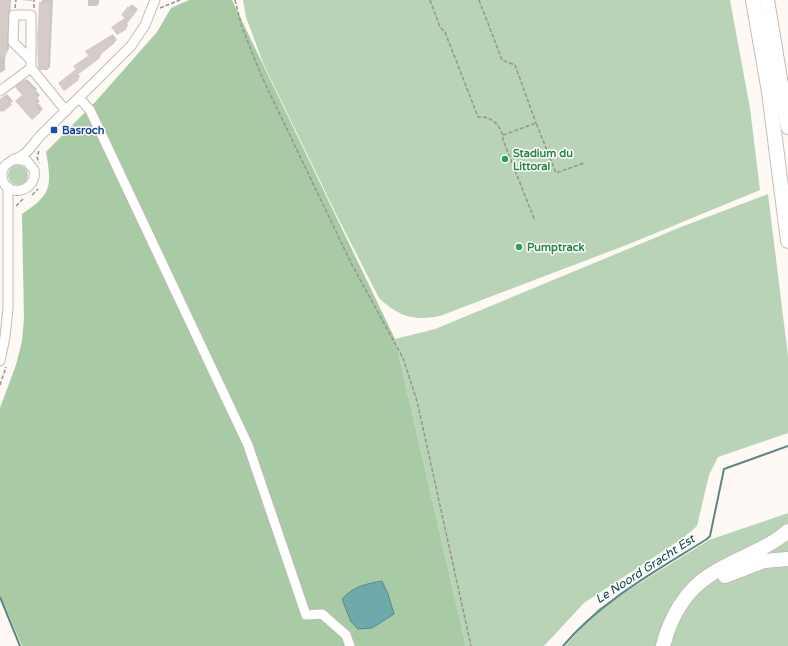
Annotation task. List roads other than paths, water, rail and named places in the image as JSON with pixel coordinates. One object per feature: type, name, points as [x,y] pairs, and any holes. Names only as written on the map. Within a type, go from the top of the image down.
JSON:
[{"type":"highway","points":[[753,0],[769,92],[788,241]]},
{"type":"highway","points":[[767,0],[788,127]]},
{"type":"highway","points":[[663,646],[674,616],[685,599],[698,585],[710,575],[762,548],[788,531]]},
{"type":"highway","points":[[672,646],[677,629],[685,614],[695,600],[712,584],[727,575],[754,564],[776,559],[788,559]]},
{"type":"street","points":[[0,361],[6,337],[8,308],[8,187],[3,179],[2,168],[14,159],[26,153],[34,143],[131,46],[144,25],[155,0]]},
{"type":"street","points":[[0,91],[30,63],[66,111]]},
{"type":"street","points":[[79,98],[90,110],[248,445],[306,615],[322,614],[346,635],[350,646]]},
{"type":"street","points":[[8,207],[14,195],[27,188],[33,182],[34,173],[31,165],[34,143]]},
{"type":"street","points":[[14,159],[24,160],[31,165]]},
{"type":"street","points":[[8,187],[19,191]]},
{"type":"water","points":[[382,581],[394,614],[372,628],[358,629],[351,622],[342,599],[356,588]]},
{"type":"waterway","name":"Le Noord Gracht Est","points":[[563,646],[595,614],[612,600],[710,536],[724,469],[788,446]]},
{"type":"waterway","points":[[0,597],[20,646]]},
{"type":"place","name":"Basroch","points":[[54,130]]},
{"type":"place","name":"Stadium du Littoral","points":[[505,159]]},
{"type":"place","name":"Pumptrack","points":[[519,247]]}]
